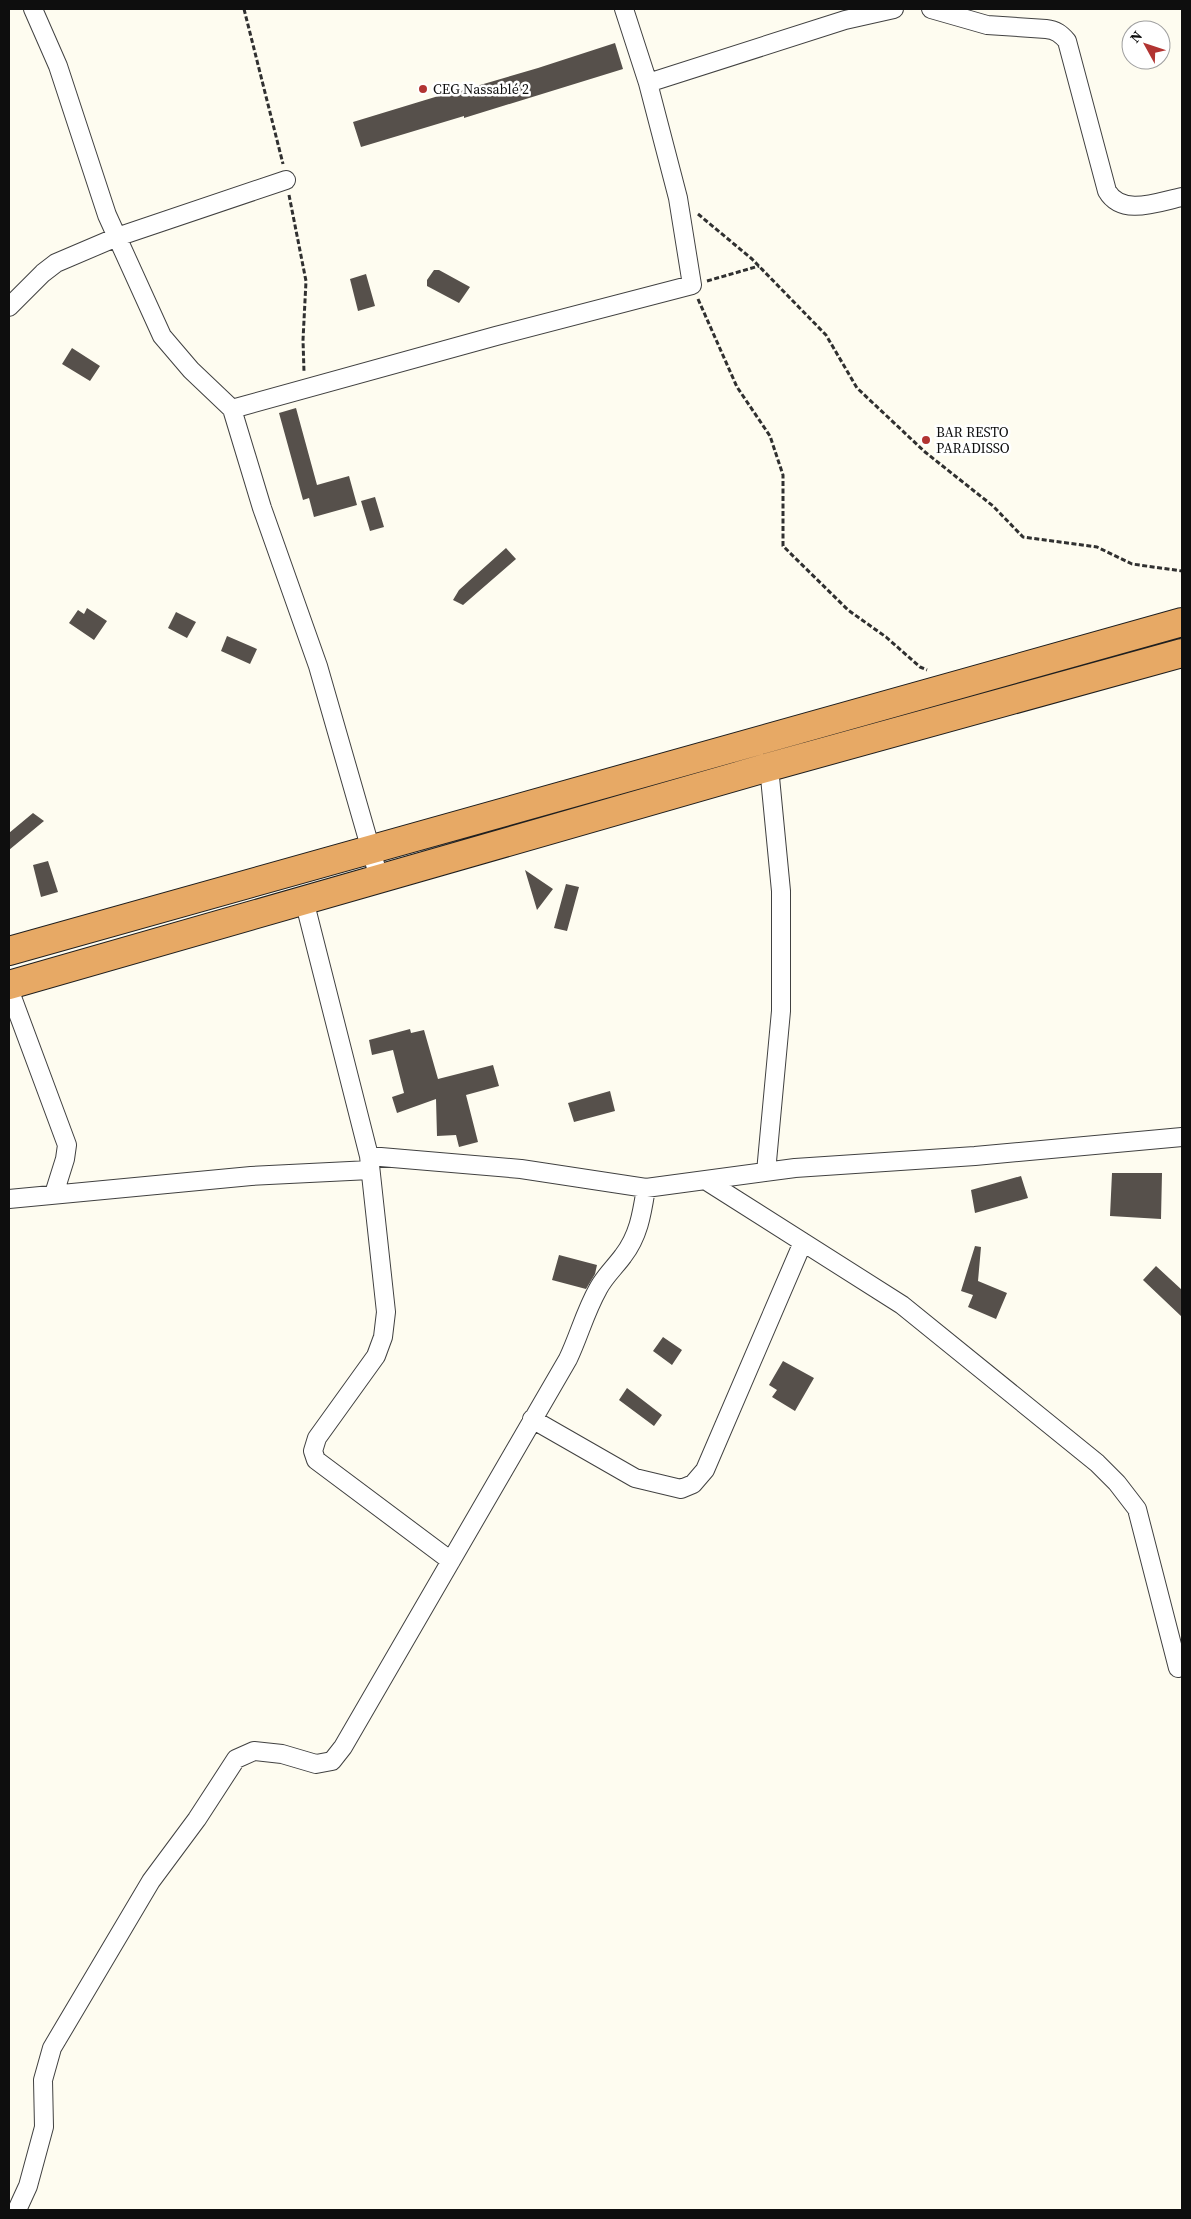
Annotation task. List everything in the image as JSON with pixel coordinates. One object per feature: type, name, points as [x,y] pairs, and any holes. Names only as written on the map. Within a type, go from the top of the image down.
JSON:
[{"type":"highway","points":[[9,951],[1182,622]]},
{"type":"highway","points":[[9,985],[769,767],[1182,653]]},
{"type":"street","points":[[33,9],[58,66],[107,215],[162,336],[191,370],[232,409],[262,508],[318,666],[379,878]]},
{"type":"street","points":[[232,409],[496,336],[692,285],[678,198],[648,83],[624,9]]},
{"type":"street","points":[[648,83],[845,20],[894,9]]},
{"type":"street","points":[[932,9],[987,25],[1054,30],[1062,35],[1067,41],[1108,191],[1112,198],[1120,204],[1133,206],[1182,198]]},
{"type":"street","points":[[9,307],[43,272],[56,263],[116,237],[286,180]]},
{"type":"street","points":[[766,1172],[781,1011],[781,892],[769,767]]},
{"type":"street","points":[[304,900],[370,1163],[386,1312],[383,1337],[376,1356],[317,1438],[313,1451],[316,1460],[450,1561]]},
{"type":"street","points":[[9,989],[67,1145],[65,1159],[54,1194]]},
{"type":"street","points":[[9,1199],[370,1163],[521,1169],[646,1188],[766,1172],[1182,1138]]},
{"type":"street","points":[[705,1180],[902,1305],[1097,1463],[1117,1483],[1137,1509],[1178,1668]]},
{"type":"street","points":[[17,2210],[28,2186],[44,2127],[43,2080],[52,2048],[151,1881],[236,1759],[254,1751],[282,1754],[316,1764],[332,1761],[343,1748],[568,1359],[578,1339],[581,1323],[598,1287],[635,1238],[641,1220],[646,1188]]},
{"type":"street","points":[[532,1419],[635,1478],[681,1489],[693,1484],[705,1470],[803,1242]]},
{"type":"path","points":[[678,198],[759,266],[826,334],[857,388],[925,452],[993,506],[1023,537],[1097,547],[1132,564],[1182,571]]},
{"type":"path","points":[[759,266],[692,285],[737,387],[770,436],[783,475],[783,546],[848,610],[886,637],[920,667],[933,672]]},
{"type":"building","points":[[615,43],[623,69],[464,118],[464,116],[361,147],[353,122],[538,68]]},
{"type":"building","points":[[434,270],[439,270],[470,287],[459,303],[427,286],[427,280]]},
{"type":"building","points":[[366,274],[375,306],[358,311],[350,279]]},
{"type":"building","points":[[72,348],[100,366],[90,381],[62,364]]},
{"type":"building","points":[[296,408],[317,485],[349,476],[357,505],[314,517],[309,498],[303,500],[279,413]]},
{"type":"building","points":[[375,497],[384,527],[370,531],[361,501]]},
{"type":"building","points":[[506,548],[516,559],[463,605],[453,600],[459,590]]},
{"type":"building","points":[[87,608],[107,621],[94,640],[69,623],[78,610],[84,614]]},
{"type":"building","points":[[176,612],[196,622],[187,638],[168,628]]},
{"type":"building","points":[[227,636],[257,649],[250,664],[221,651]]},
{"type":"building","points":[[33,813],[44,821],[9,850],[9,833]]},
{"type":"building","points":[[48,861],[58,892],[41,897],[33,865]]},
{"type":"building","points":[[525,870],[553,889],[537,910]]},
{"type":"building","points":[[566,884],[579,887],[567,931],[554,928]]},
{"type":"building","points":[[410,1029],[411,1033],[424,1030],[438,1079],[493,1065],[499,1086],[466,1095],[478,1142],[459,1147],[456,1135],[437,1136],[436,1099],[397,1113],[392,1097],[404,1093],[393,1050],[372,1055],[369,1040]]},
{"type":"building","points":[[610,1091],[615,1111],[574,1122],[568,1103]]},
{"type":"building","points":[[1112,1173],[1162,1173],[1161,1219],[1110,1216]]},
{"type":"building","points":[[1021,1176],[1028,1198],[975,1213],[971,1190]]},
{"type":"building","points":[[975,1246],[981,1247],[978,1281],[1007,1293],[996,1319],[968,1307],[973,1295],[961,1291]]},
{"type":"building","points":[[559,1255],[597,1265],[595,1274],[586,1289],[552,1280]]},
{"type":"building","points":[[1156,1266],[1182,1290],[1182,1317],[1143,1280]]},
{"type":"building","points":[[663,1337],[682,1350],[672,1365],[653,1351]]},
{"type":"building","points":[[783,1361],[814,1378],[795,1411],[772,1397],[777,1390],[769,1385]]},
{"type":"building","points":[[627,1388],[662,1415],[654,1426],[619,1400]]},
{"type":"place","name":"CEG Nassablé 2","points":[[423,89]]},
{"type":"place","name":"BAR RESTO PARADISSO","points":[[926,440]]}]
